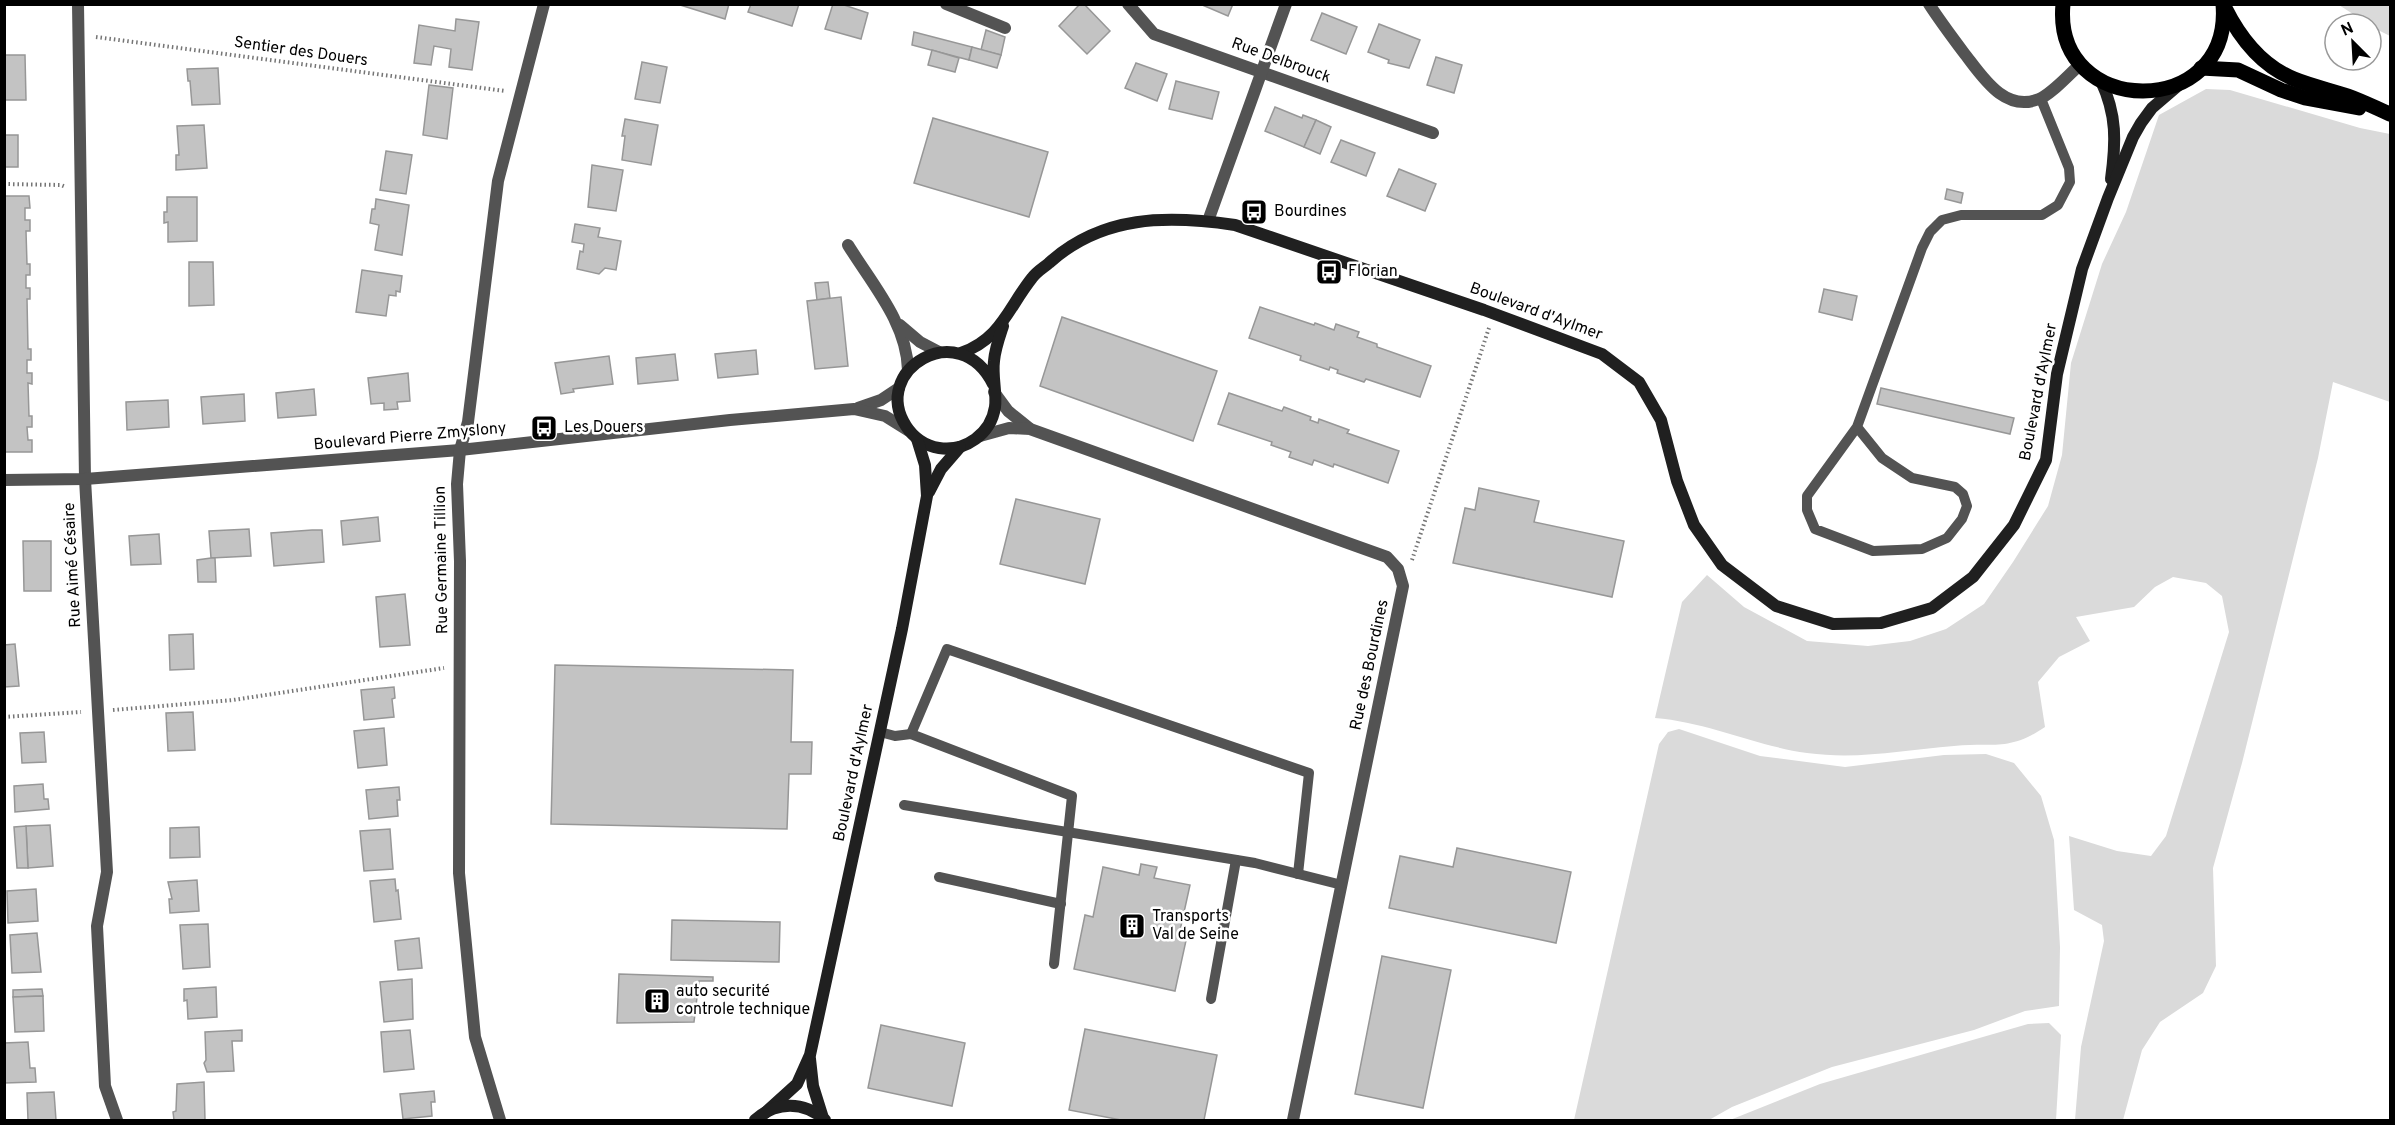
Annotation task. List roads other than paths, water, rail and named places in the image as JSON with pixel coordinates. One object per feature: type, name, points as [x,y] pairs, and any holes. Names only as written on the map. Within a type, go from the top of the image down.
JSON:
[{"type":"main road","points":[[2062,7],[2067,39],[2081,64],[2101,81],[2120,89],[2146,93],[2183,82],[2201,68],[2218,42],[2224,5]]},
{"type":"main road","points":[[2224,5],[2239,33],[2256,54],[2272,67],[2294,79],[2349,96],[2391,114]]},
{"type":"main road","points":[[2201,68],[2238,70],[2281,90],[2305,98],[2391,114]]},
{"type":"street","name":"Rue Aimé Césaire","points":[[78,4],[85,479],[107,872],[97,926],[105,1086],[117,1120]]},
{"type":"street","name":"Rue Germaine Tillion","points":[[500,1120],[475,1037],[459,873],[460,561],[457,484],[460,450],[468,422],[498,181],[544,4]]},
{"type":"street","points":[[945,4],[1005,28]]},
{"type":"street","name":"Rue Delbrouck","points":[[1128,4],[1154,34],[1433,133]]},
{"type":"street","points":[[1208,221],[1286,4]]},
{"type":"street","points":[[1929,4],[1991,87],[2011,100],[2026,103],[2041,99],[2081,64]]},
{"type":"street","name":"Boulevard d'Aylmer","points":[[2101,81],[2111,106],[2115,130],[2108,198]]},
{"type":"street","name":"Boulevard d'Aylmer","points":[[961,353],[990,337],[1005,321],[1032,277],[1068,246],[1112,226],[1149,220],[1208,221],[1235,225],[1494,313],[1602,354],[1639,382],[1662,420],[1677,481],[1694,525],[1722,565],[1776,606],[1833,624],[1881,623],[1932,608],[1973,577],[2014,525],[2046,460],[2057,374],[2082,268],[2108,198],[2141,123],[2152,108],[2183,82]]},
{"type":"street","points":[[848,245],[895,320],[907,349],[908,370]]},
{"type":"street","points":[[895,320],[920,342],[939,352],[961,353],[981,365],[994,388],[995,406],[992,417],[980,436],[960,447],[938,448],[913,435],[899,411],[899,388],[908,370],[918,361],[939,352]]},
{"type":"street","name":"Boulevard d'Aylmer","points":[[994,388],[997,345],[1005,321]]},
{"type":"street","name":"Boulevard Pierre Zmyslony","points":[[4,480],[85,479],[460,450],[730,420],[854,409],[881,400],[899,388]]},
{"type":"street","name":"Rue des Bourdines","points":[[994,388],[1008,411],[1030,429]]},
{"type":"street","name":"Boulevard Pierre Zmyslony","points":[[854,409],[885,416],[913,435]]},
{"type":"street","name":"Rue des Bourdines","points":[[980,436],[1009,428],[1030,429],[1387,557],[1398,569],[1403,586],[1293,1120]]},
{"type":"street","name":"Boulevard d'Aylmer","points":[[760,1117],[797,1084],[810,1055],[880,732],[927,496],[925,465],[913,435]]},
{"type":"street","name":"Boulevard d'Aylmer","points":[[927,496],[941,469],[960,447]]},
{"type":"street","name":"Boulevard d'Aylmer","points":[[810,1055],[813,1086],[825,1120]]},
{"type":"street","points":[[760,1117],[775,1108],[796,1106],[811,1110],[825,1120]]},
{"type":"lane","points":[[1857,427],[1882,458],[1912,478],[1955,487],[1963,494],[1967,506],[1962,519],[1947,538],[1922,549],[1873,551],[1815,529],[1807,510],[1807,496],[1857,427],[1922,248],[1930,232],[1942,220],[1961,215],[2042,214],[2058,205],[2070,182],[2069,168],[2041,99]]},
{"type":"lane","points":[[911,734],[947,649],[1309,773],[1298,874]]},
{"type":"lane","points":[[880,732],[895,736],[911,734],[1072,796],[1054,964]]},
{"type":"lane","points":[[904,805],[1236,860],[1342,885]]},
{"type":"lane","points":[[1211,999],[1236,860]]},
{"type":"lane","points":[[939,877],[1061,904]]},
{"type":"place","name":"Bourdines","points":[[1254,212]]},
{"type":"place","name":"Florian","points":[[1329,272]]},
{"type":"place","name":"Les Douers","points":[[544,428]]},
{"type":"place","name":"Transports Val de Seine","points":[[1132,926]]},
{"type":"place","name":"auto securité controle technique","points":[[657,1001]]}]
